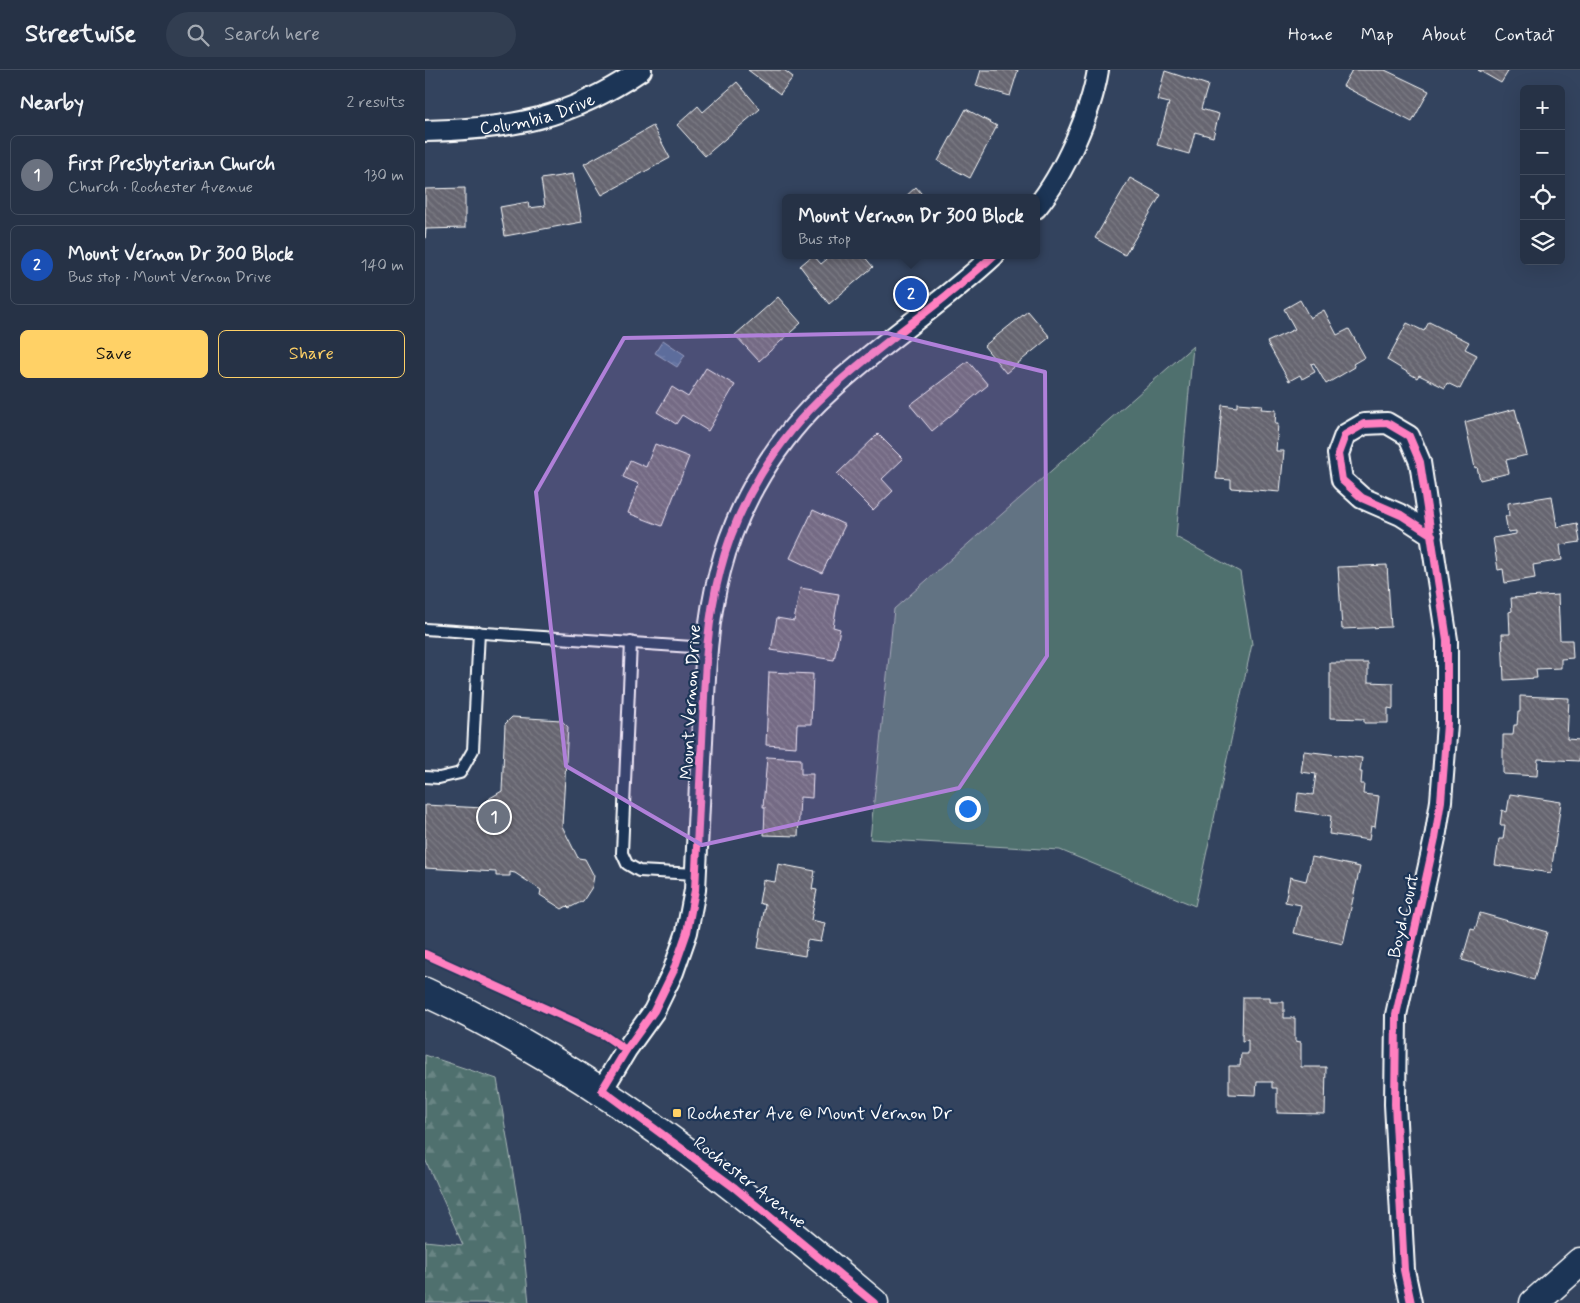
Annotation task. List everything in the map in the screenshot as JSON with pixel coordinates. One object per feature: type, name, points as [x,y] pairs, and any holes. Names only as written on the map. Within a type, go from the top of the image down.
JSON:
[{"type":"main road","name":"Rochester Avenue","points":[[425,992],[475,1015],[602,1090],[735,1188],[874,1303]]},
{"type":"main road","points":[[1534,1303],[1580,1262]]},
{"type":"street","name":"Columbia Drive","points":[[425,131],[501,127],[543,118],[575,108],[614,89],[641,70]]},
{"type":"street","points":[[1040,202],[1065,161],[1084,116],[1098,70]]},
{"type":"street","name":"Mount Vernon Drive","points":[[602,1090],[654,1010],[673,972],[687,932],[696,874],[709,622],[720,570],[732,533],[748,497],[791,431],[827,392],[942,297],[972,276],[990,259]]},
{"type":"street","name":"Boyd Court","points":[[1411,1303],[1404,1270],[1401,1221],[1395,1104],[1396,1015],[1435,838],[1446,743],[1447,640],[1432,535],[1420,462],[1409,436],[1387,423],[1364,424],[1345,435],[1338,454],[1342,480],[1362,498],[1401,515],[1432,535]]},
{"type":"lane","points":[[425,629],[707,648]]},
{"type":"lane","points":[[425,777],[439,778],[460,773],[473,750],[479,632]]},
{"type":"lane","points":[[631,642],[622,853],[627,864],[639,871],[696,874]]},
{"type":"highlighted area","points":[[887,333],[1045,372],[1047,656],[959,788],[702,845],[566,766],[536,492],[624,338]]},
{"type":"green space","points":[[1193,346],[1176,537],[1240,572],[1252,644],[1195,906],[1060,850],[870,839],[894,609]]},
{"type":"green space","points":[[425,1055],[497,1079],[520,1214],[529,1303],[425,1303],[425,1241],[463,1245],[425,1159]]},
{"type":"water","points":[[663,340],[685,355],[677,367],[655,353]]},
{"type":"building","points":[[748,70],[784,70],[793,77],[780,94]]},
{"type":"building","points":[[981,70],[1018,70],[1010,96],[976,86]]},
{"type":"building","points":[[1352,70],[1385,70],[1429,91],[1412,122],[1343,86]]},
{"type":"building","points":[[1478,70],[1509,70],[1501,83]]},
{"type":"building","points":[[1165,71],[1208,85],[1201,109],[1219,114],[1213,137],[1195,132],[1189,154],[1157,145],[1169,103],[1157,100]]},
{"type":"building","points":[[737,82],[760,109],[705,156],[677,125],[698,106],[703,112]]},
{"type":"building","points":[[966,109],[997,126],[970,178],[938,161]]},
{"type":"building","points":[[653,126],[670,158],[602,195],[584,164]]},
{"type":"building","points":[[573,174],[582,222],[505,236],[500,207],[528,202],[529,208],[545,206],[541,179]]},
{"type":"building","points":[[1130,178],[1161,195],[1125,255],[1095,238]]},
{"type":"building","points":[[916,187],[922,194],[908,194]]},
{"type":"building","points":[[465,188],[465,228],[426,229],[425,239],[425,189]]},
{"type":"building","points":[[808,259],[817,259],[821,264],[827,259],[866,259],[873,267],[829,304],[800,266]]},
{"type":"building","points":[[778,297],[801,323],[759,361],[735,335]]},
{"type":"building","points":[[1300,300],[1310,318],[1324,310],[1337,335],[1349,329],[1365,357],[1353,364],[1355,367],[1326,384],[1314,363],[1311,364],[1315,372],[1302,379],[1300,375],[1289,381],[1267,342],[1295,329],[1284,309]]},
{"type":"building","points":[[1028,311],[1050,337],[1006,373],[984,346]]},
{"type":"building","points":[[1429,322],[1469,342],[1465,349],[1477,355],[1460,389],[1447,383],[1445,388],[1419,375],[1417,378],[1387,360],[1407,323],[1424,331]]},
{"type":"building","points":[[968,361],[988,385],[932,431],[910,405]]},
{"type":"building","points":[[706,368],[735,385],[708,431],[682,415],[676,424],[657,412],[672,387],[688,397]]},
{"type":"building","points":[[1237,403],[1262,405],[1261,409],[1276,410],[1275,424],[1278,424],[1276,451],[1284,451],[1280,492],[1231,488],[1231,480],[1216,479],[1222,405],[1237,407]]},
{"type":"building","points":[[1515,409],[1527,455],[1506,460],[1509,473],[1480,480],[1477,467],[1475,468],[1465,422]]},
{"type":"building","points":[[878,434],[903,459],[882,479],[893,491],[873,510],[837,474]]},
{"type":"building","points":[[655,444],[689,457],[662,526],[628,513],[639,484],[623,477],[630,460],[646,467]]},
{"type":"building","points":[[1552,496],[1557,527],[1577,523],[1580,542],[1560,545],[1562,560],[1533,565],[1535,578],[1505,583],[1503,569],[1498,570],[1493,538],[1516,534],[1516,531],[1508,532],[1505,516],[1509,516],[1508,503]]},
{"type":"building","points":[[813,510],[845,525],[822,573],[790,558]]},
{"type":"building","points":[[1387,565],[1391,627],[1342,629],[1338,567]]},
{"type":"building","points":[[800,588],[839,594],[833,627],[840,629],[834,660],[771,650],[777,618],[794,621]]},
{"type":"building","points":[[1558,595],[1560,640],[1572,640],[1573,658],[1561,659],[1561,668],[1536,669],[1537,678],[1504,680],[1502,634],[1510,634],[1509,612],[1512,611],[1511,598]]},
{"type":"building","points":[[1330,663],[1368,663],[1368,682],[1393,683],[1393,709],[1388,708],[1388,723],[1364,723],[1364,719],[1330,718]]},
{"type":"building","points":[[769,672],[813,674],[811,724],[797,724],[796,747],[766,745]]},
{"type":"building","points":[[1520,696],[1569,698],[1567,739],[1580,740],[1579,761],[1538,759],[1537,776],[1503,774],[1503,735],[1513,735],[1514,725],[1517,725],[1518,712],[1520,712]]},
{"type":"building","points":[[512,717],[561,720],[568,727],[562,826],[578,858],[585,859],[594,876],[592,887],[583,901],[569,908],[567,906],[562,909],[540,895],[541,890],[515,873],[510,872],[510,876],[496,876],[496,872],[425,868],[425,805],[484,808],[490,798],[502,791],[505,724]]},
{"type":"building","points":[[1304,751],[1362,758],[1360,772],[1362,772],[1361,784],[1364,784],[1363,794],[1379,796],[1375,827],[1371,826],[1369,840],[1329,834],[1331,816],[1296,811],[1298,793],[1313,795],[1316,774],[1301,772]]},
{"type":"building","points":[[767,757],[801,759],[801,774],[813,774],[812,798],[800,797],[798,836],[764,835],[765,807],[763,807]]},
{"type":"building","points":[[1510,794],[1561,802],[1551,873],[1495,865],[1499,839],[1503,839],[1505,825],[1500,825],[1502,810],[1507,812]]},
{"type":"building","points":[[1312,857],[1360,867],[1343,944],[1294,933],[1301,905],[1285,902],[1290,877],[1306,881]]},
{"type":"building","points":[[778,864],[815,871],[812,889],[817,890],[811,920],[825,923],[821,942],[807,940],[805,956],[758,948],[765,905],[759,903],[763,880],[775,882]]},
{"type":"building","points":[[1480,913],[1547,932],[1534,980],[1462,960],[1471,929],[1475,930]]},
{"type":"building","points":[[1243,997],[1270,997],[1270,1002],[1284,1002],[1284,1018],[1295,1018],[1295,1041],[1301,1042],[1301,1067],[1326,1067],[1325,1114],[1277,1113],[1277,1088],[1272,1088],[1272,1082],[1257,1082],[1256,1095],[1229,1094],[1229,1066],[1240,1066],[1241,1054],[1248,1054],[1248,1040],[1242,1041]]},
{"type":"cycle path","points":[[874,1303],[735,1188],[602,1090],[626,1050],[654,1011],[673,972],[687,932],[695,890],[709,626],[727,546],[748,497],[776,451],[809,410],[848,374],[990,259]]},
{"type":"cycle path","points":[[1411,1303],[1404,1270],[1395,1104],[1396,1015],[1435,838],[1441,801],[1447,724],[1447,640],[1420,462],[1409,436],[1387,423],[1364,424],[1345,435],[1338,454],[1342,480],[1362,498],[1401,515],[1432,535]]},
{"type":"cycle path","points":[[425,954],[604,1035],[626,1050]]},
{"type":"place","name":"Mount Vernon Dr 300 Block","points":[[911,294]]},
{"type":"place","name":"First Presbyterian Church","points":[[494,817]]},
{"type":"place","name":"Rochester Ave @ Mount Vernon Dr","points":[[677,1113]]}]
